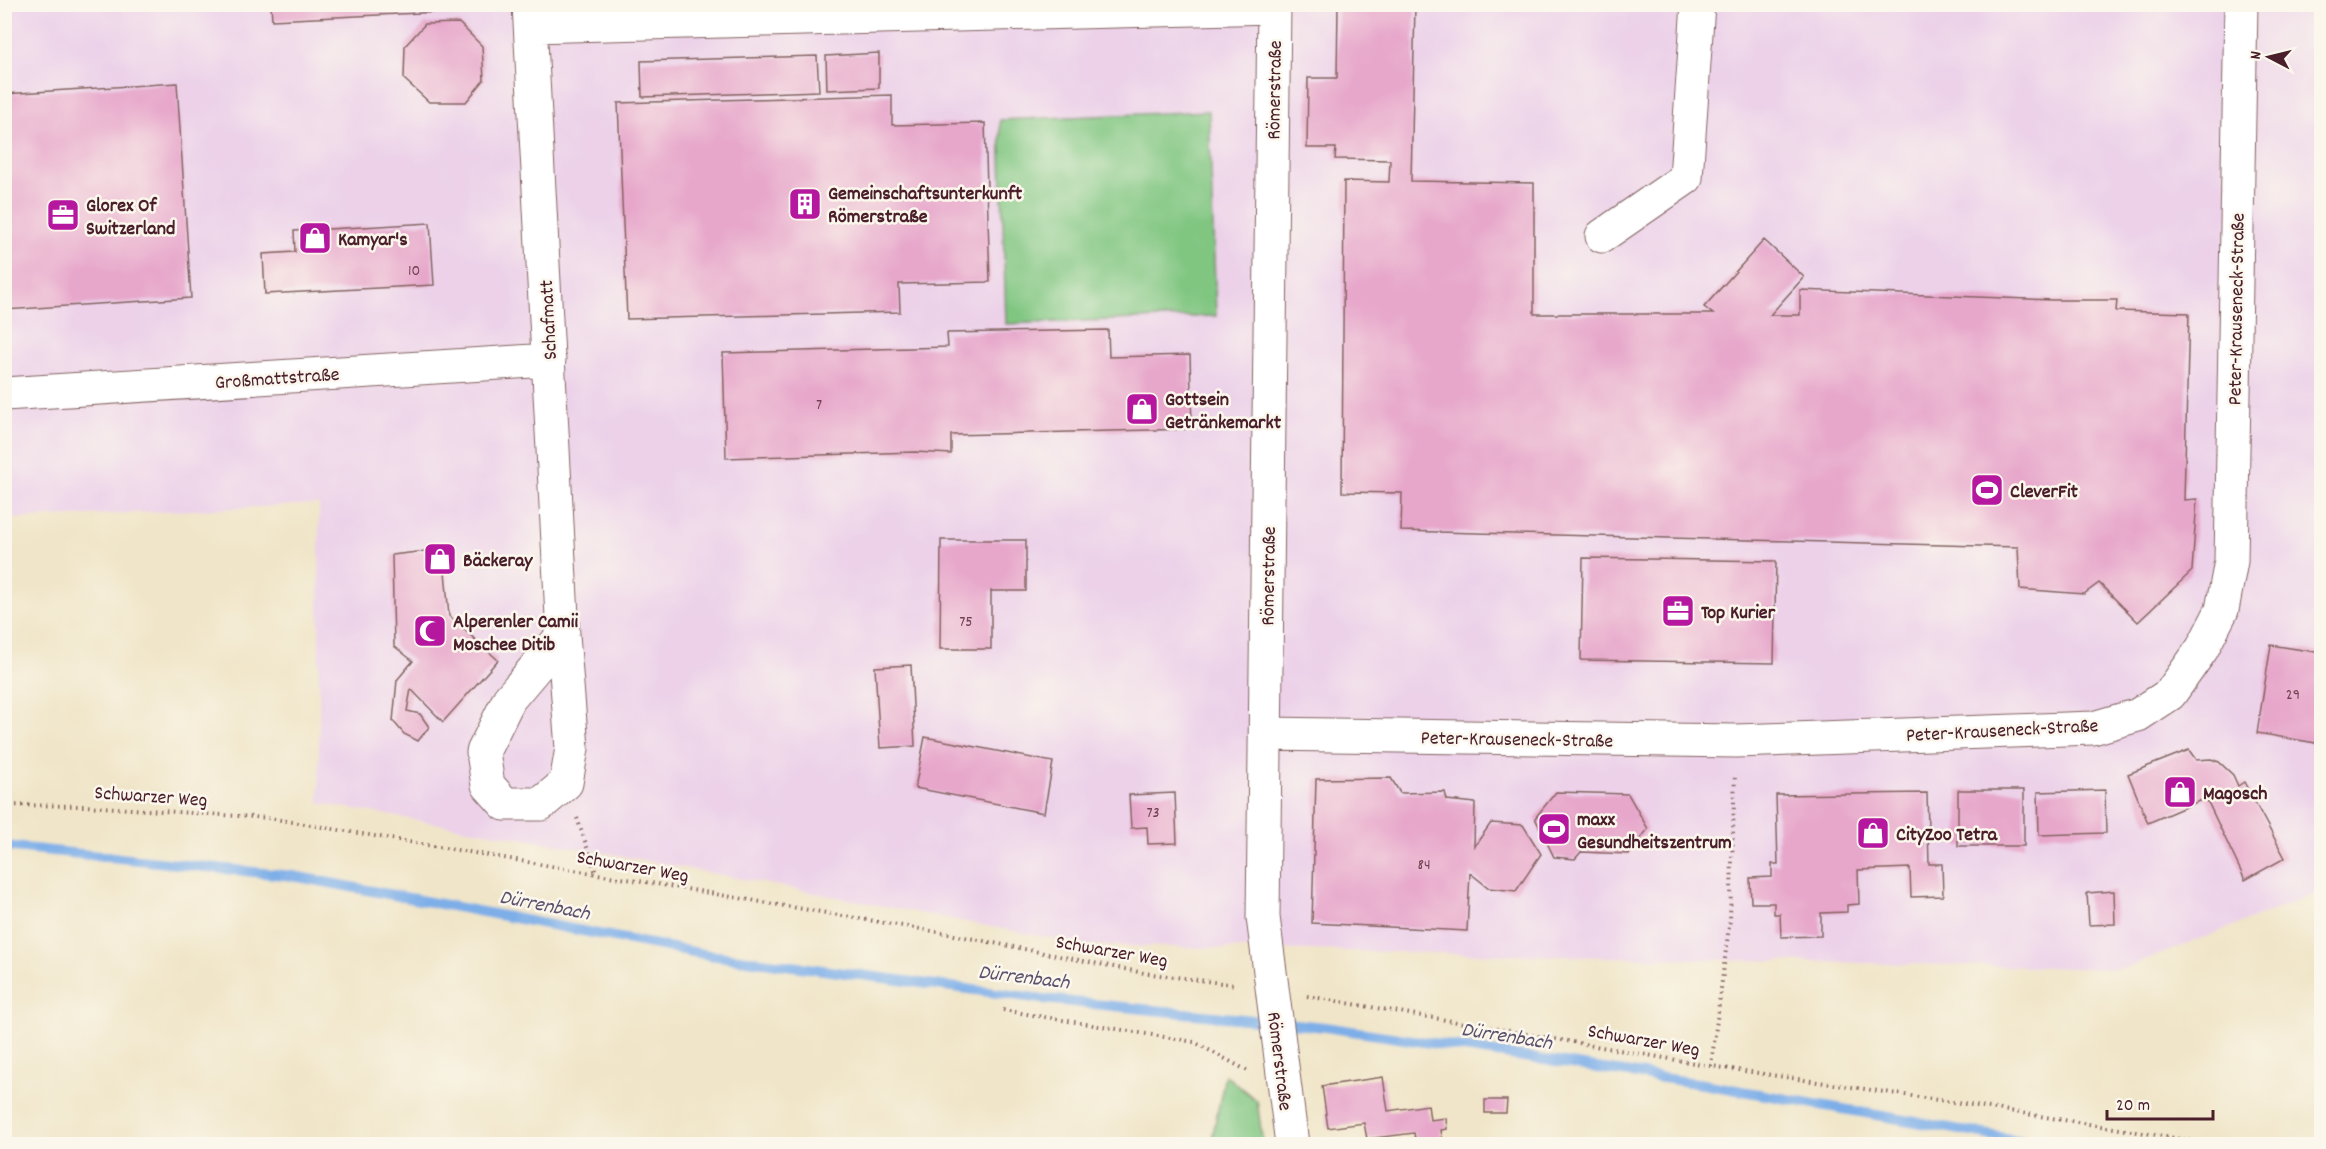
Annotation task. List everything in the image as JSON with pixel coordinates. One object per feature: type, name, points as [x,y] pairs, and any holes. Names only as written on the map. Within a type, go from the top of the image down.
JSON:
[{"type":"street","points":[[1602,236],[1686,178],[1698,4]]},
{"type":"street","name":"Peter-Krauseneck-Straße","points":[[1266,734],[1736,741],[2092,728],[2138,716],[2170,694],[2202,649],[2222,610],[2231,561],[2241,4]]},
{"type":"street","name":"Römerstraße","points":[[530,15],[1274,6],[1263,917],[1279,1058],[1292,1144]]},
{"type":"street","name":"Schafmatt","points":[[530,15],[562,635],[572,748],[566,783]]},
{"type":"street","name":"Großmattstraße","points":[[4,394],[549,360]]},
{"type":"street","points":[[562,635],[509,699],[483,752],[488,785],[505,804],[541,804],[566,783]]},
{"type":"path","points":[[1711,1066],[1730,919],[1736,741]]},
{"type":"path","points":[[566,783],[596,874]]},
{"type":"path","name":"Schwarzer Weg","points":[[4,805],[85,806],[269,818],[944,933],[1144,973],[1272,990],[1711,1066],[2212,1144]]},
{"type":"path","points":[[1003,1010],[1194,1042],[1258,1077],[1279,1058]]},
{"type":"shaded area","points":[[4,5],[2321,5],[2321,892],[2122,969],[1086,945],[601,852],[319,803],[319,504],[5,519]]},
{"type":"green space","points":[[1209,111],[1216,316],[1006,324],[1000,120]]},
{"type":"green space","points":[[1225,1075],[1257,1101],[1263,1144],[1211,1144]]},
{"type":"building","points":[[271,4],[463,4],[463,11],[272,20]]},
{"type":"building","points":[[1338,5],[1415,5],[1411,181],[1534,183],[1534,314],[1713,314],[1704,307],[1764,240],[1804,277],[1770,315],[1800,315],[1800,290],[2053,300],[2117,300],[2116,311],[2189,313],[2184,500],[2197,499],[2192,571],[2138,622],[2099,583],[2084,594],[2020,589],[2018,547],[1401,531],[1402,493],[1342,492],[1344,181],[1389,182],[1390,160],[1335,159],[1336,148],[1307,148],[1308,78],[1337,78]]},
{"type":"building","points":[[459,23],[482,46],[484,80],[466,102],[429,102],[404,79],[405,46],[425,24]]},
{"type":"building","points":[[2319,31],[2322,31],[2322,92],[2315,91]]},
{"type":"building","points":[[879,53],[879,88],[827,90],[826,56]]},
{"type":"building","points":[[817,56],[819,91],[642,97],[641,61]]},
{"type":"building","points":[[177,83],[191,298],[4,310],[4,94]]},
{"type":"building","name":"Gemeinschaftsunterkunft Römerstraße","points":[[892,95],[892,125],[985,123],[990,282],[899,284],[900,312],[627,319],[618,103]]},
{"type":"building","points":[[430,223],[434,285],[265,294],[263,254],[295,252],[294,231]]},
{"type":"building","points":[[1108,330],[1109,357],[1190,355],[1192,429],[951,435],[951,454],[915,452],[726,458],[723,353],[948,347],[947,333]]},
{"type":"building","points":[[941,540],[1026,540],[1026,591],[991,591],[991,649],[940,649]]},
{"type":"building","name":"Alperenler Camii Moschee Ditib","points":[[443,549],[449,616],[498,660],[443,722],[411,689],[407,711],[420,714],[429,727],[418,741],[404,734],[393,721],[397,680],[413,661],[394,646],[392,555]]},
{"type":"building","name":"Top Kurier","points":[[1583,558],[1776,561],[1774,663],[1581,660]]},
{"type":"building","points":[[2271,645],[2322,653],[2322,744],[2257,733]]},
{"type":"building","points":[[911,665],[915,746],[880,748],[875,667]]},
{"type":"building","points":[[925,737],[1053,762],[1044,813],[915,788]]},
{"type":"building","points":[[2189,750],[2196,760],[2211,759],[2219,762],[2233,775],[2238,786],[2244,782],[2285,858],[2245,880],[2206,798],[2148,823],[2128,774]]},
{"type":"building","points":[[1391,778],[1400,793],[1445,792],[1447,800],[1475,803],[1474,847],[1491,823],[1523,825],[1541,854],[1516,891],[1489,888],[1470,873],[1467,931],[1312,923],[1316,779]]},
{"type":"building","points":[[1958,790],[2024,790],[2024,846],[1958,846]]},
{"type":"building","points":[[2105,790],[2106,833],[2039,835],[2038,792]]},
{"type":"building","points":[[1556,792],[1628,794],[1648,829],[1629,854],[1581,852],[1575,859],[1554,857],[1535,818]]},
{"type":"building","points":[[1175,793],[1177,843],[1148,844],[1147,827],[1131,828],[1129,795]]},
{"type":"building","points":[[1927,793],[1929,864],[1942,864],[1943,896],[1911,897],[1910,868],[1858,870],[1859,904],[1847,905],[1847,912],[1821,913],[1821,936],[1781,937],[1780,914],[1774,914],[1774,903],[1751,903],[1750,878],[1772,877],[1772,864],[1778,864],[1776,795]]},
{"type":"building","points":[[2114,891],[2115,924],[2089,925],[2087,893]]},
{"type":"building","points":[[1383,1077],[1388,1111],[1428,1105],[1430,1120],[1446,1118],[1447,1129],[1441,1130],[1443,1144],[1416,1144],[1414,1133],[1367,1139],[1364,1123],[1328,1128],[1322,1086]]},
{"type":"building","points":[[1485,1100],[1507,1100],[1506,1113],[1485,1113]]},
{"type":"waterway","name":"Dürrenbach","points":[[4,846],[293,876],[709,955],[1043,999],[1325,1027],[1703,1084],[2039,1144]]},
{"type":"place","name":"Gemeinschaftsunterkunft Römerstraße","points":[[805,204]]},
{"type":"place","name":"Glorex Of Switzerland","points":[[63,215]]},
{"type":"place","name":"Kamyar's","points":[[315,238]]},
{"type":"place","name":"Gottsein Getränkemarkt","points":[[1142,409]]},
{"type":"place","name":"CleverFit","points":[[1987,490]]},
{"type":"place","name":"Bäckeray","points":[[440,559]]},
{"type":"place","name":"Top Kurier","points":[[1678,611]]},
{"type":"place","name":"Alperenler Camii Moschee Ditib","points":[[430,631]]},
{"type":"place","name":"Magosch","points":[[2180,792]]},
{"type":"place","name":"maxx Gesundheitszentrum","points":[[1554,829]]},
{"type":"place","name":"CityZoo Tetra","points":[[1873,833]]}]
